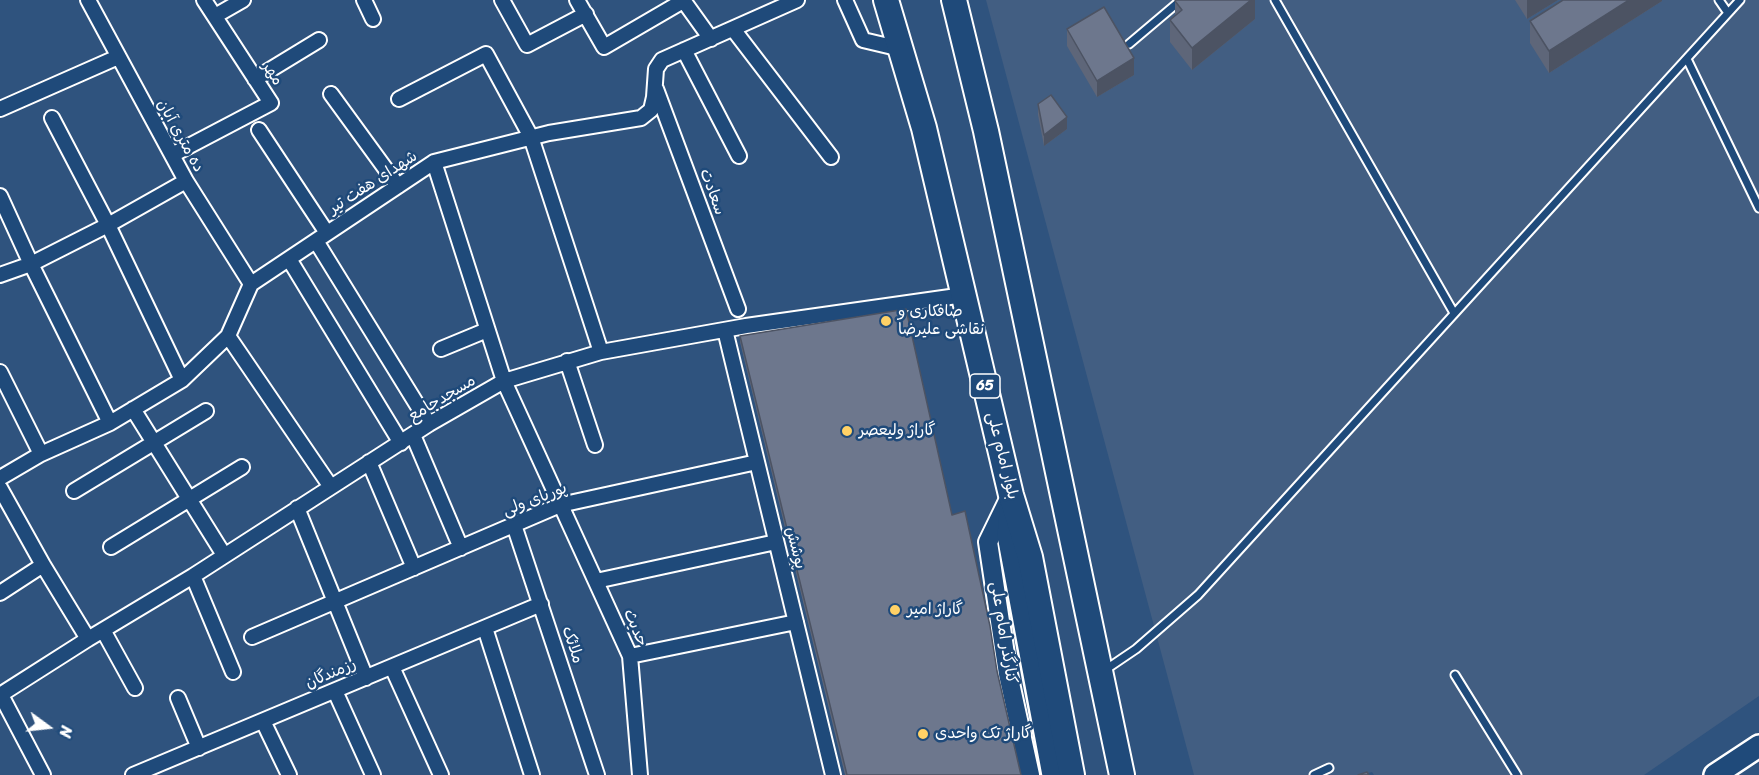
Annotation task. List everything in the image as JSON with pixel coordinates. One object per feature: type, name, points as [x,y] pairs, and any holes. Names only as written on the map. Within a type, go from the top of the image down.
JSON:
[{"type":"highway","name":"بلوار امام علی","points":[[886,0],[924,128],[1011,495],[1030,557],[1072,775]]},
{"type":"highway","points":[[954,0],[988,141],[1122,775]]},
{"type":"main road","points":[[1011,495],[1008,535],[1053,775]]},
{"type":"main road","points":[[1715,775],[1759,746]]},
{"type":"street","name":"ده متری آبان","points":[[88,0],[186,181],[251,284]]},
{"type":"street","name":"مهر","points":[[172,155],[271,103],[204,0]]},
{"type":"street","points":[[215,16],[243,0]]},
{"type":"street","points":[[364,0],[374,19]]},
{"type":"street","points":[[502,0],[527,45],[586,14]]},
{"type":"street","points":[[577,0],[604,47],[683,0],[711,39]]},
{"type":"street","name":"شهدای هفت تیر","points":[[251,284],[434,162],[531,137],[641,118],[651,110],[656,69],[662,60],[797,0]]},
{"type":"street","points":[[845,0],[863,40],[901,49]]},
{"type":"street","points":[[733,29],[831,157]]},
{"type":"street","points":[[255,79],[320,40]]},
{"type":"street","points":[[684,50],[739,156]]},
{"type":"street","points":[[399,99],[486,54],[531,137],[602,352]]},
{"type":"street","points":[[0,109],[118,57]]},
{"type":"street","name":"سعادت","points":[[655,85],[738,309]]},
{"type":"street","points":[[331,94],[398,186]]},
{"type":"street","points":[[52,118],[108,225],[182,380]]},
{"type":"street","points":[[259,130],[429,424]]},
{"type":"street","name":"حدیث","points":[[434,162],[504,381],[630,656],[640,775]]},
{"type":"street","points":[[0,275],[31,264],[108,225],[186,181]]},
{"type":"street","points":[[0,196],[110,423]]},
{"type":"street","points":[[289,259],[401,443]]},
{"type":"street","points":[[0,478],[41,454],[110,423],[182,380],[228,336],[251,284]]},
{"type":"street","name":"مسجدجامع","points":[[0,695],[193,576],[429,424],[504,381],[602,352],[725,330],[964,295]]},
{"type":"street","points":[[441,349],[488,330]]},
{"type":"street","name":"پوشش","points":[[725,330],[833,775]]},
{"type":"street","points":[[228,336],[331,487]]},
{"type":"street","points":[[567,361],[595,445]]},
{"type":"street","points":[[0,372],[41,454]]},
{"type":"street","points":[[133,409],[224,555]]},
{"type":"street","points":[[74,491],[206,411]]},
{"type":"street","points":[[413,435],[461,548]]},
{"type":"street","points":[[369,462],[414,568]]},
{"type":"street","name":"پوریای ولی","points":[[252,637],[560,505],[757,462]]},
{"type":"street","points":[[111,547],[189,497],[242,467]]},
{"type":"street","name":"کنارگذر امام علی","points":[[1011,495],[988,542],[1008,674],[1030,775]]},
{"type":"street","points":[[2,496],[88,639]]},
{"type":"street","points":[[297,508],[366,678]]},
{"type":"street","name":"ملائک","points":[[514,525],[597,775]]},
{"type":"street","points":[[597,581],[777,542]]},
{"type":"street","points":[[0,593],[42,565]]},
{"type":"street","points":[[193,576],[233,672]]},
{"type":"street","name":"رزمندگان","points":[[134,775],[541,604]]},
{"type":"street","points":[[630,656],[796,622]]},
{"type":"street","points":[[485,628],[532,775]]},
{"type":"street","points":[[103,630],[135,688]]},
{"type":"street","points":[[392,667],[441,775]]},
{"type":"street","points":[[335,691],[373,775]]},
{"type":"street","points":[[0,695],[43,775]]},
{"type":"street","points":[[178,698],[199,748]]},
{"type":"street","points":[[263,721],[289,775]]},
{"type":"lane","points":[[1129,44],[1181,0]]},
{"type":"lane","points":[[1275,0],[1454,313]]},
{"type":"lane","points":[[1719,0],[1728,13]]},
{"type":"lane","points":[[1100,674],[1136,650],[1198,595],[1740,0]]},
{"type":"lane","points":[[1687,59],[1759,208]]},
{"type":"lane","points":[[1455,675],[1518,775]]},
{"type":"lane","points":[[1314,775],[1329,768]]},
{"type":"shaded area","points":[[986,0],[1759,0],[1759,696],[1644,775],[1374,775],[1372,772],[1362,775],[1194,775]]},
{"type":"building","points":[[1176,0],[1251,0],[1192,48],[1170,20],[1182,10]]},
{"type":"building","points":[[1563,0],[1629,0],[1549,51],[1530,21]]},
{"type":"building","points":[[1104,7],[1134,58],[1097,81],[1067,29]]},
{"type":"building","points":[[1051,95],[1067,117],[1044,135],[1038,104]]},
{"type":"building","points":[[906,309],[952,515],[965,511],[990,626],[997,671],[1021,775],[847,775],[740,336]]},
{"type":"place","name":"صافکاری و نقاشی عليرضا","points":[[886,321]]},
{"type":"place","name":"گاراژ ولیعصر","points":[[847,431]]},
{"type":"place","name":"گاراژ امیر","points":[[895,610]]},
{"type":"place","name":"گاراژ تک واحدی","points":[[923,734]]}]
